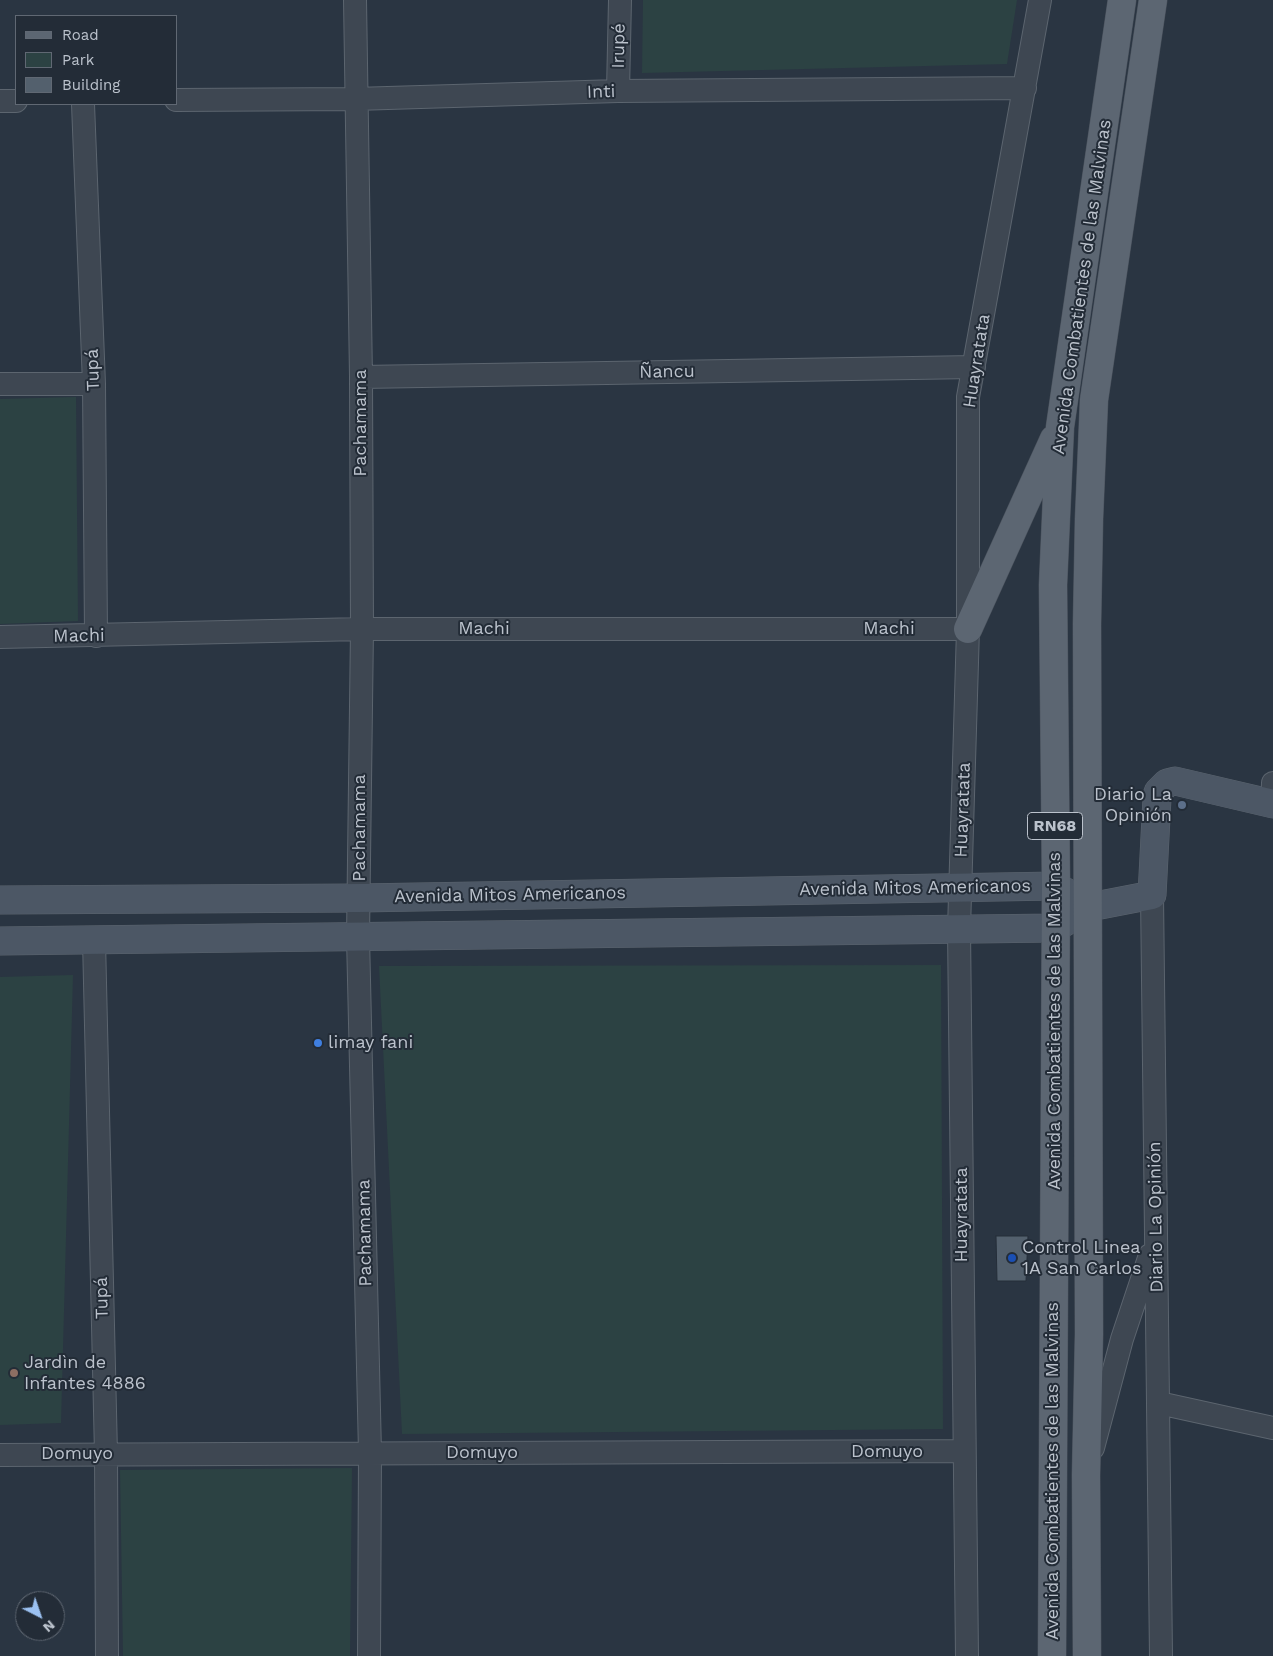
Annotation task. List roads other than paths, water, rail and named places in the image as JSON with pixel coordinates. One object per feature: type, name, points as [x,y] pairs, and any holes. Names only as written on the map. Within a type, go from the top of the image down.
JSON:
[{"type":"main road","name":"Avenida Combatientes de las Malvinas","points":[[1052,1656],[1056,886],[1053,585],[1060,426],[1122,0]]},
{"type":"main road","name":"Avenida Combatientes de las Malvinas","points":[[1087,1656],[1086,1475],[1090,1334],[1090,907],[1087,624],[1094,400],[1153,0]]},
{"type":"main road","points":[[968,629],[1060,426]]},
{"type":"street","name":"Pachamama","points":[[355,0],[355,99],[361,377],[362,629],[358,938],[370,1453],[369,1656]]},
{"type":"street","name":"Irupé","points":[[618,91],[620,0]]},
{"type":"street","name":"Huayratata","points":[[967,1656],[959,929],[968,629],[968,397],[1040,0]]},
{"type":"street","name":"Inti","points":[[178,100],[355,99],[618,91],[1025,88]]},
{"type":"street","points":[[0,101],[15,101]]},
{"type":"street","name":"Tupá","points":[[83,105],[94,384],[96,636]]},
{"type":"street","name":"Ñancu","points":[[361,377],[974,368]]},
{"type":"street","points":[[0,384],[94,384]]},
{"type":"street","name":"Machi","points":[[0,637],[362,629],[968,629]]},
{"type":"street","name":"Diario La Opinión","points":[[1161,1656],[1152,895],[1156,798],[1158,792],[1167,783],[1176,781],[1273,797]]},
{"type":"street","name":"Avenida Mitos Americanos","points":[[0,900],[360,898],[1056,886],[1090,907]]},
{"type":"street","points":[[0,941],[1055,928],[1090,907],[1152,895]]},
{"type":"street","name":"Tupá","points":[[94,940],[106,1454],[107,1656]]},
{"type":"street","points":[[1086,1475],[1122,1339],[1156,1240]]},
{"type":"street","points":[[1159,1403],[1273,1428]]},
{"type":"street","name":"Domuyo","points":[[0,1455],[964,1451]]},
{"type":"place","name":"Diario La Opinión","points":[[1182,805]]},
{"type":"place","name":"limay fani","points":[[318,1043]]},
{"type":"place","name":"Control Linea 1A San Carlos","points":[[1012,1258]]},
{"type":"place","name":"Jardìn de Infantes 4886","points":[[14,1373]]}]
